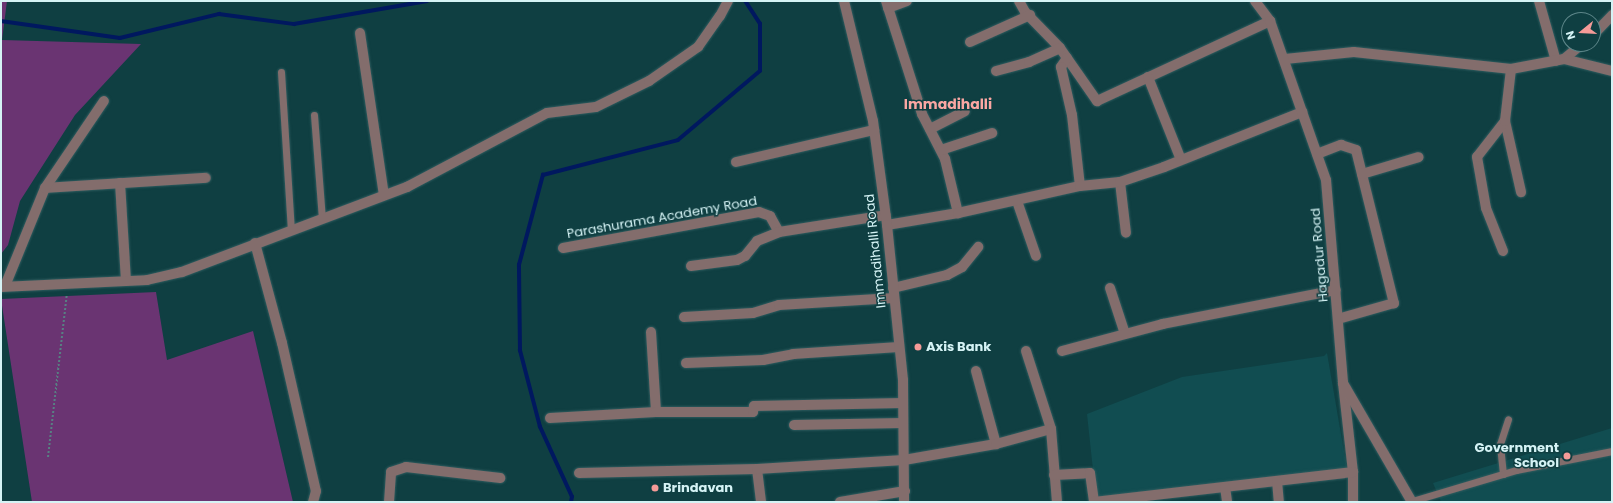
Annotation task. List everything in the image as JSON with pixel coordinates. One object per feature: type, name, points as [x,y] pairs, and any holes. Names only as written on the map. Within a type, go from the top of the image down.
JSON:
[{"type":"street","points":[[104,101],[45,188],[3,286],[68,285],[126,281],[182,272],[291,229],[407,187],[547,113],[596,107],[650,81],[698,47],[720,16],[728,1]]},
{"type":"street","name":"Immadihalli Road","points":[[844,1],[874,130],[886,220],[899,347],[903,404],[904,502]]},
{"type":"street","points":[[907,1],[887,4],[909,78],[930,129],[941,150],[958,213]]},
{"type":"street","points":[[1019,1],[1060,48],[1097,101],[1270,21]]},
{"type":"street","name":"Hagadur Road","points":[[1255,1],[1270,21],[1285,59],[1326,180],[1343,383],[1412,502]]},
{"type":"street","points":[[1539,1],[1560,60]]},
{"type":"street","points":[[970,42],[1030,15]]},
{"type":"street","points":[[1601,27],[1612,15]]},
{"type":"street","points":[[360,33],[384,195]]},
{"type":"street","points":[[996,71],[1029,62],[1060,48]]},
{"type":"street","points":[[1285,59],[1354,52],[1511,69],[1560,60],[1612,71]]},
{"type":"street","points":[[1560,60],[1571,52]]},
{"type":"street","points":[[1067,58],[1061,67],[1072,115],[1080,186]]},
{"type":"street","points":[[1511,69],[1505,121],[1521,192]]},
{"type":"street","points":[[1148,77],[1181,160]]},
{"type":"street","points":[[930,129],[965,111]]},
{"type":"street","points":[[691,266],[737,260],[745,256],[757,241],[779,232],[958,213],[1080,186],[1120,182],[1181,160],[1302,112]]},
{"type":"street","points":[[1503,251],[1486,208],[1477,157],[1505,121]]},
{"type":"street","points":[[736,162],[874,130]]},
{"type":"street","points":[[941,150],[992,133]]},
{"type":"street","points":[[1317,154],[1341,145],[1356,150],[1394,303],[1338,319]]},
{"type":"street","points":[[1362,174],[1419,158]]},
{"type":"street","points":[[45,188],[206,178]]},
{"type":"street","points":[[1120,182],[1126,233]]},
{"type":"street","points":[[120,184],[126,281]]},
{"type":"street","points":[[1017,201],[1036,256]]},
{"type":"street","name":"Parashurama Academy Road","points":[[563,248],[759,212],[770,216],[779,232]]},
{"type":"street","points":[[255,243],[289,374],[316,491],[313,502]]},
{"type":"street","points":[[684,317],[753,313],[779,305],[894,293],[947,276],[962,267],[978,247]]},
{"type":"street","points":[[1110,288],[1125,334]]},
{"type":"street","points":[[1062,351],[1125,334],[1336,290]]},
{"type":"street","points":[[651,332],[656,412]]},
{"type":"street","points":[[686,363],[764,360],[793,354],[899,347]]},
{"type":"street","points":[[1026,351],[1051,429],[1057,502]]},
{"type":"street","points":[[976,371],[996,444]]},
{"type":"street","points":[[1343,383],[1353,472],[1353,502]]},
{"type":"street","points":[[550,418],[656,412],[753,412],[754,406],[903,404]]},
{"type":"street","points":[[794,425],[903,423]]},
{"type":"street","points":[[579,473],[757,469],[904,460],[996,444],[1051,429]]},
{"type":"street","points":[[389,502],[392,472],[406,467],[500,478]]},
{"type":"street","points":[[757,469],[761,502]]},
{"type":"street","points":[[1054,475],[1090,473],[1094,502],[1182,497],[1225,487],[1353,472]]},
{"type":"street","points":[[1277,481],[1279,502]]},
{"type":"street","points":[[1225,487],[1227,502]]},
{"type":"street","points":[[840,502],[905,491]]},
{"type":"lane","points":[[281,72],[291,229]]},
{"type":"lane","points":[[314,115],[322,218]]},
{"type":"lane","points":[[1503,474],[1500,444],[1508,419]]},
{"type":"lane","points":[[1412,502],[1503,474],[1612,451]]},
{"type":"path","points":[[48,458],[68,285]]},
{"type":"shaded area","points":[[1,1],[7,1],[2,40],[141,44],[75,115],[20,201],[8,245],[1,254]]},
{"type":"shaded area","points":[[156,292],[167,360],[253,331],[293,502],[32,502],[1,299]]},
{"type":"shaded area","points":[[1327,353],[1347,469],[1096,498],[1087,414],[1182,377],[1324,356]]},
{"type":"shaded area","name":"Government School","points":[[1612,428],[1612,502],[1441,502],[1433,483]]},
{"type":"waterway","points":[[1,21],[120,38],[219,14],[294,24],[427,1]]},
{"type":"waterway","points":[[571,502],[572,497],[540,427],[520,351],[519,265],[543,175],[678,140],[760,71],[760,24],[745,1]]},
{"type":"place","name":"Axis Bank","points":[[918,347]]},
{"type":"place","name":"Government School","points":[[1567,456]]},
{"type":"place","name":"Brindavan","points":[[655,488]]},
{"type":"district","name":"Immadihalli","points":[[948,104]]}]
